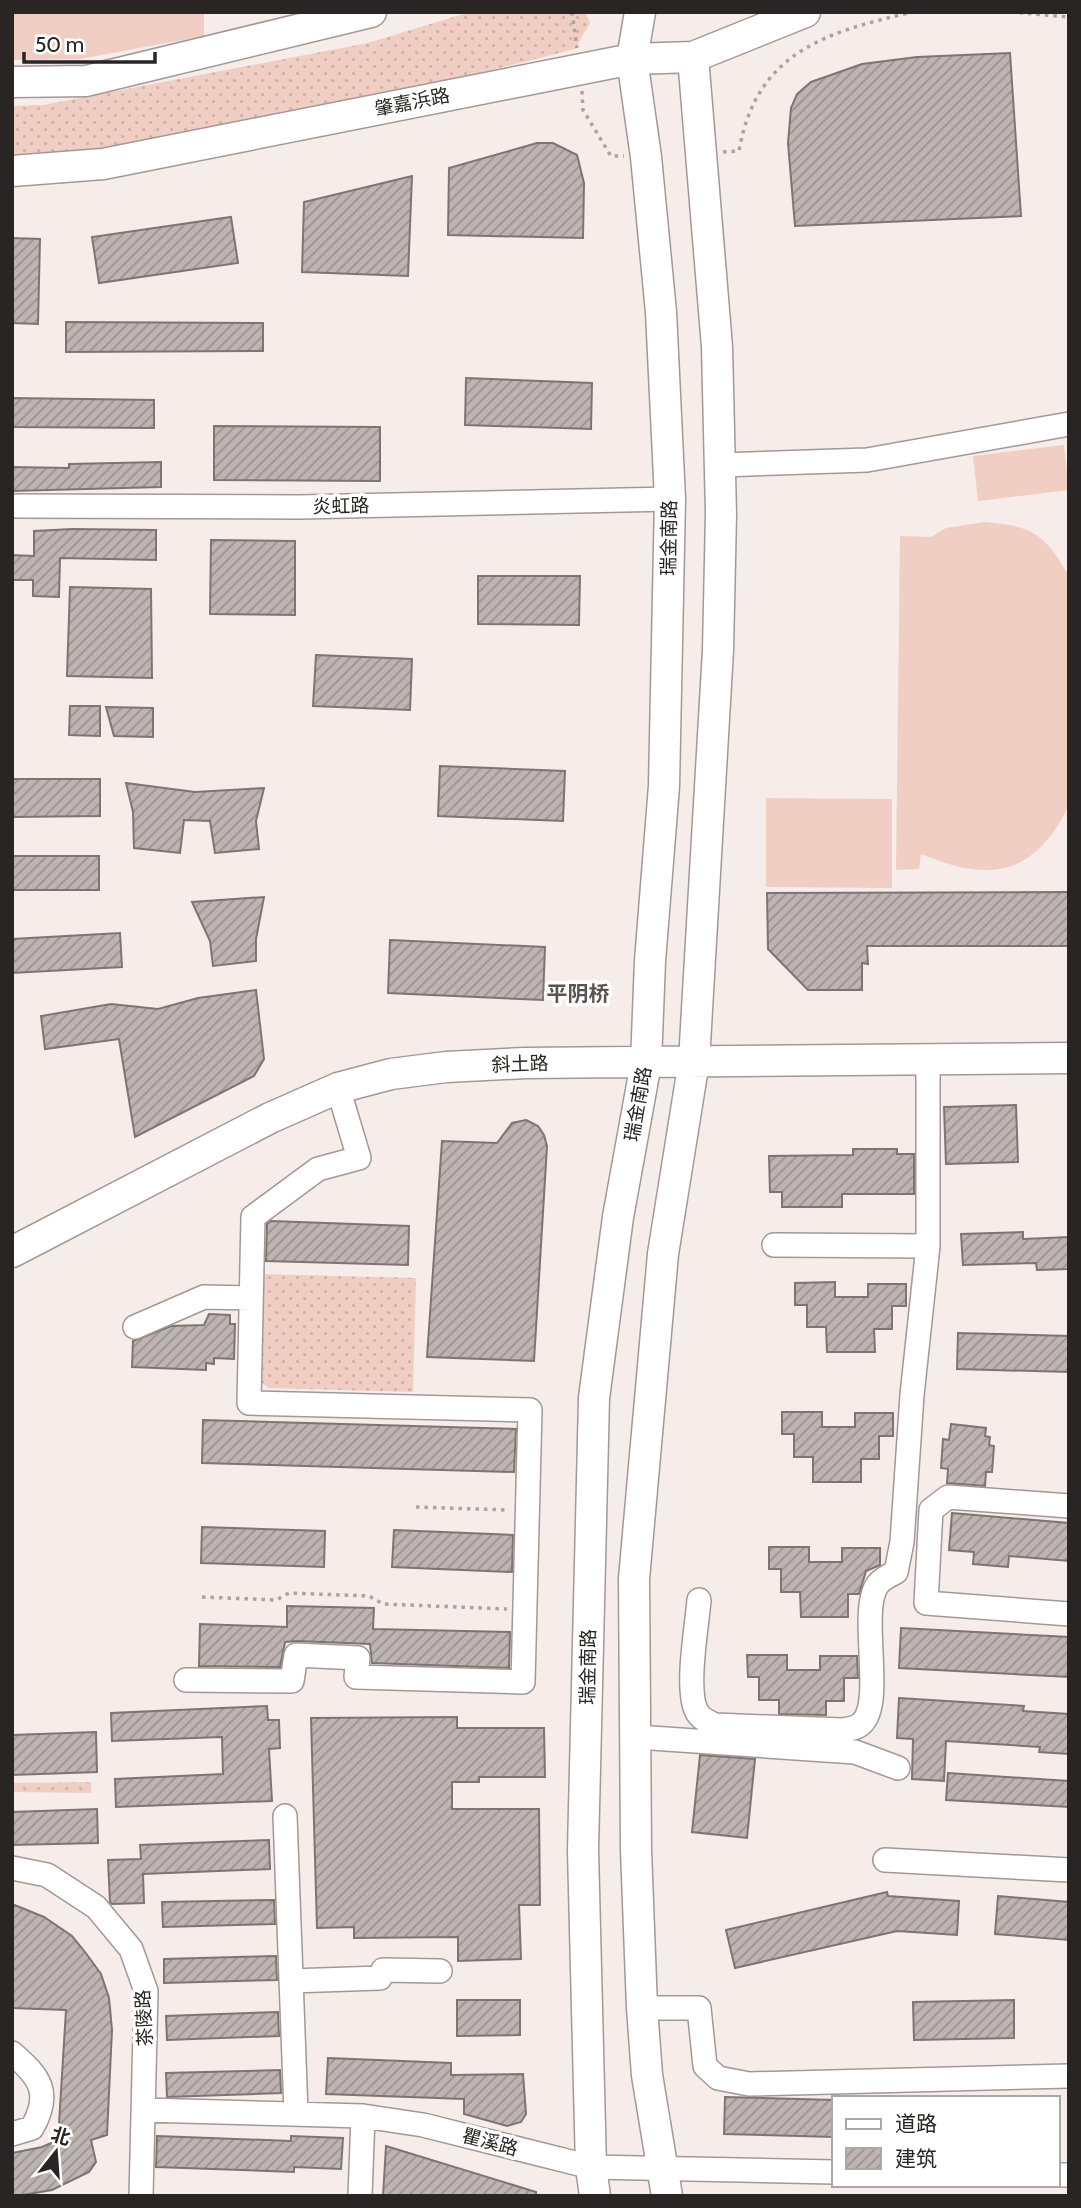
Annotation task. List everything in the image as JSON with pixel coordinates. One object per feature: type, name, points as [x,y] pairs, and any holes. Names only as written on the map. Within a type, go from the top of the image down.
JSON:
[{"type":"main road","points":[[12,82],[86,81],[371,12]]},
{"type":"main road","name":"瑞金南路","points":[[593,2181],[583,1850],[594,1398],[618,1217],[646,1063],[650,961],[664,786],[670,499],[661,312],[646,157],[632,59],[640,12]]},
{"type":"main road","points":[[666,2183],[647,2075],[642,2008],[636,1850],[634,1579],[663,1254],[694,1061],[718,650],[720,465],[717,347],[692,57],[784,12]]},
{"type":"main road","name":"肇嘉浜路","points":[[12,171],[103,164],[632,59],[692,57],[805,12]]},
{"type":"main road","name":"斜土路","points":[[12,1252],[270,1118],[338,1088],[391,1074],[446,1067],[694,1061],[1069,1058]]},
{"type":"street","points":[[720,465],[867,460],[1069,424]]},
{"type":"street","name":"炎虹路","points":[[12,506],[299,507],[670,499]]},
{"type":"street","points":[[699,1600],[692,1693],[698,1714],[706,1722],[715,1725],[841,1730],[856,1728],[864,1722],[870,1702],[872,1600],[878,1583],[896,1572],[900,1563],[912,1395],[928,1246],[928,1060]]},
{"type":"street","points":[[186,1679],[292,1681],[296,1655],[358,1658],[356,1677],[523,1682],[530,1410],[248,1403],[253,1217],[318,1169],[359,1157],[338,1088]]},
{"type":"street","points":[[774,1245],[928,1246]]},
{"type":"street","points":[[135,1327],[204,1297],[251,1298]]},
{"type":"street","points":[[1069,1506],[948,1497],[931,1510],[926,1603],[1069,1615]]},
{"type":"street","points":[[637,1737],[855,1752],[898,1768]]},
{"type":"street","points":[[285,1816],[296,2113]]},
{"type":"street","points":[[885,1860],[1069,1870]]},
{"type":"street","name":"茶陵路","points":[[12,1868],[47,1875],[96,1907],[131,1949],[146,1991],[141,2196]]},
{"type":"street","points":[[291,1981],[380,1978],[383,1970],[440,1971]]},
{"type":"street","points":[[642,2008],[699,2008],[705,2066],[718,2078],[749,2084],[1069,2076]]},
{"type":"street","points":[[12,2053],[41,2084],[43,2098],[40,2115],[32,2128],[12,2134]]},
{"type":"street","name":"瞿溪路","points":[[145,2109],[363,2116],[422,2124],[593,2181],[666,2183],[832,2172]]},
{"type":"street","points":[[360,2196],[363,2116]]},
{"type":"path","points":[[882,19],[913,12]]},
{"type":"path","points":[[1011,12],[1069,17]]},
{"type":"path","points":[[416,1507],[528,1511]]},
{"type":"path","points":[[202,1597],[276,1600],[289,1592],[369,1596],[383,1604],[525,1610]]},
{"type":"shaded area","points":[[12,12],[204,12],[204,36],[80,59],[12,60]]},
{"type":"shaded area","points":[[470,12],[585,12],[590,23],[575,49],[382,98],[80,159],[12,159],[12,106],[43,105],[368,43]]},
{"type":"shaded area","points":[[1064,445],[1069,490],[978,501],[973,456]]},
{"type":"shaded area","points":[[984,522],[1014,526],[1036,534],[1052,550],[1069,576],[1067,809],[1054,832],[1039,849],[1023,861],[1006,868],[967,868],[921,854],[919,869],[896,870],[900,536],[931,537],[946,528]]},
{"type":"shaded area","points":[[766,798],[892,799],[892,888],[766,887]]},
{"type":"shaded area","points":[[261,1274],[416,1278],[413,1392],[268,1388],[257,1378]]},
{"type":"shaded area","points":[[91,1782],[91,1793],[12,1792],[12,1783]]},
{"type":"building","points":[[1010,53],[1021,216],[795,226],[788,143],[791,108],[797,94],[811,82],[862,64],[917,57]]},
{"type":"building","points":[[537,143],[553,143],[577,155],[584,183],[583,238],[448,235],[449,168]]},
{"type":"building","points":[[412,176],[408,276],[302,272],[304,202]]},
{"type":"building","points":[[231,217],[238,263],[99,283],[92,237]]},
{"type":"building","points":[[12,238],[40,239],[38,324],[12,323]]},
{"type":"building","points":[[66,322],[263,323],[263,351],[66,352]]},
{"type":"building","points":[[466,378],[592,383],[591,429],[465,425]]},
{"type":"building","points":[[12,398],[154,400],[154,428],[12,427]]},
{"type":"building","points":[[214,426],[380,427],[380,481],[214,480]]},
{"type":"building","points":[[161,462],[161,487],[12,491],[12,467],[69,468],[69,464]]},
{"type":"building","points":[[156,530],[156,560],[60,558],[59,597],[33,596],[33,580],[12,580],[12,555],[34,556],[34,531]]},
{"type":"building","points":[[211,540],[295,541],[295,615],[210,614]]},
{"type":"building","points":[[478,576],[580,576],[579,625],[478,624]]},
{"type":"building","points":[[70,587],[151,589],[152,678],[67,676]]},
{"type":"building","points":[[316,655],[412,659],[410,710],[313,706]]},
{"type":"building","points":[[70,706],[100,706],[100,736],[69,735]]},
{"type":"building","points":[[106,707],[153,708],[153,737],[114,736]]},
{"type":"building","points":[[440,766],[565,771],[563,821],[438,816]]},
{"type":"building","points":[[12,779],[100,779],[100,816],[12,817]]},
{"type":"building","points":[[126,783],[195,792],[264,788],[256,821],[259,849],[215,853],[210,821],[184,820],[180,853],[134,848],[133,812]]},
{"type":"building","points":[[12,856],[99,856],[99,890],[12,890]]},
{"type":"building","points":[[1069,892],[1069,946],[867,946],[868,964],[862,963],[862,990],[808,990],[768,949],[767,893]]},
{"type":"building","points":[[264,897],[256,939],[256,961],[213,966],[210,941],[192,902]]},
{"type":"building","points":[[120,933],[122,967],[12,973],[12,939]]},
{"type":"building","points":[[390,940],[545,947],[543,1000],[388,993]]},
{"type":"building","points":[[256,990],[264,1059],[254,1076],[135,1137],[119,1039],[45,1049],[41,1016],[111,1004],[158,1009],[198,998]]},
{"type":"building","points":[[1016,1105],[1018,1162],[946,1164],[944,1107]]},
{"type":"building","points":[[526,1120],[538,1126],[547,1146],[534,1361],[427,1357],[442,1141],[497,1143],[512,1123]]},
{"type":"building","points":[[853,1149],[897,1149],[897,1154],[914,1154],[914,1194],[842,1194],[842,1207],[782,1207],[782,1192],[770,1192],[769,1156],[853,1155]]},
{"type":"building","points":[[271,1221],[409,1226],[408,1265],[266,1261],[267,1224]]},
{"type":"building","points":[[1023,1232],[1023,1239],[1069,1237],[1069,1269],[1037,1270],[1036,1263],[963,1265],[961,1234]]},
{"type":"building","points":[[835,1282],[835,1297],[868,1297],[868,1284],[906,1284],[906,1306],[892,1306],[892,1329],[874,1329],[875,1352],[827,1352],[826,1327],[807,1327],[807,1305],[795,1305],[795,1283]]},
{"type":"building","points":[[209,1314],[230,1315],[230,1324],[235,1324],[234,1359],[214,1358],[214,1364],[206,1363],[206,1370],[132,1367],[133,1341],[171,1326],[204,1325]]},
{"type":"building","points":[[958,1333],[1069,1336],[1069,1372],[957,1369]]},
{"type":"building","points":[[782,1412],[822,1412],[822,1427],[855,1427],[855,1413],[893,1413],[893,1436],[879,1436],[879,1459],[861,1459],[861,1482],[813,1482],[813,1457],[794,1457],[794,1434],[782,1434]]},
{"type":"building","points":[[203,1420],[516,1429],[514,1472],[202,1463]]},
{"type":"building","points":[[951,1424],[986,1428],[985,1436],[990,1437],[989,1445],[994,1446],[992,1472],[986,1472],[985,1486],[947,1483],[948,1469],[941,1468],[943,1439],[949,1440]]},
{"type":"building","points":[[952,1513],[1069,1523],[1069,1561],[1009,1556],[1008,1567],[973,1564],[974,1552],[949,1550]]},
{"type":"building","points":[[202,1527],[325,1531],[324,1567],[201,1563]]},
{"type":"building","points":[[394,1530],[513,1535],[512,1572],[392,1567]]},
{"type":"building","points":[[769,1547],[809,1547],[809,1562],[842,1562],[842,1548],[880,1548],[880,1565],[866,1571],[859,1594],[848,1594],[848,1617],[801,1617],[800,1592],[781,1592],[781,1569],[769,1569]]},
{"type":"building","points":[[287,1606],[374,1608],[373,1629],[510,1632],[509,1668],[372,1663],[370,1644],[297,1641],[285,1642],[280,1667],[199,1666],[200,1624],[287,1627]]},
{"type":"building","points":[[901,1628],[1069,1637],[1069,1677],[899,1668]]},
{"type":"building","points":[[747,1655],[787,1655],[787,1670],[820,1670],[820,1656],[857,1656],[858,1678],[844,1678],[844,1701],[826,1701],[826,1715],[779,1714],[779,1700],[759,1700],[759,1677],[748,1677]]},
{"type":"building","points":[[899,1698],[1024,1706],[1023,1711],[1069,1714],[1069,1754],[1039,1752],[1040,1747],[946,1741],[944,1781],[912,1779],[913,1739],[897,1738]]},
{"type":"building","points":[[267,1706],[268,1720],[279,1720],[280,1748],[269,1749],[272,1801],[116,1807],[115,1779],[223,1774],[222,1737],[112,1741],[111,1713]]},
{"type":"building","points":[[457,1717],[457,1728],[544,1728],[545,1777],[479,1777],[479,1782],[452,1782],[452,1809],[539,1809],[540,1905],[519,1905],[521,1959],[458,1961],[458,1937],[354,1938],[354,1927],[317,1928],[311,1718]]},
{"type":"building","points":[[96,1732],[97,1772],[12,1775],[12,1735]]},
{"type":"building","points":[[700,1755],[755,1759],[747,1838],[692,1832]]},
{"type":"building","points":[[948,1773],[1069,1781],[1069,1807],[946,1800]]},
{"type":"building","points":[[97,1809],[98,1843],[12,1845],[12,1812]]},
{"type":"building","points":[[269,1840],[270,1869],[143,1874],[144,1903],[110,1902],[108,1860],[141,1859],[140,1845]]},
{"type":"building","points":[[887,1892],[888,1896],[959,1901],[957,1935],[897,1931],[735,1968],[726,1930]]},
{"type":"building","points":[[998,1896],[1069,1902],[1069,1940],[995,1934]]},
{"type":"building","points":[[274,1900],[275,1924],[163,1927],[162,1902]]},
{"type":"building","points":[[12,1904],[44,1917],[72,1936],[85,1952],[101,1974],[109,1998],[112,2030],[107,2135],[91,2140],[96,2162],[89,2172],[52,2190],[17,2196],[12,2196],[12,2153],[42,2147],[58,2140],[66,2010],[12,2008]]},
{"type":"building","points":[[276,1956],[277,1980],[164,1983],[164,1959]]},
{"type":"building","points":[[457,2000],[520,2000],[520,2035],[457,2036]]},
{"type":"building","points":[[1014,2000],[1014,2038],[914,2040],[913,2002]]},
{"type":"building","points":[[278,2012],[279,2036],[167,2040],[166,2016]]},
{"type":"building","points":[[328,2058],[451,2063],[451,2075],[523,2074],[526,2114],[521,2122],[507,2126],[464,2114],[464,2099],[326,2094]]},
{"type":"building","points":[[280,2070],[281,2093],[167,2097],[166,2073]]},
{"type":"building","points":[[725,2097],[832,2100],[832,2137],[724,2134]]},
{"type":"building","points":[[157,2136],[291,2141],[291,2136],[343,2138],[341,2169],[294,2167],[294,2172],[156,2167]]},
{"type":"building","points":[[386,2146],[536,2192],[536,2196],[383,2196]]},
{"type":"district","name":"平阴桥","points":[[578,993]]}]
